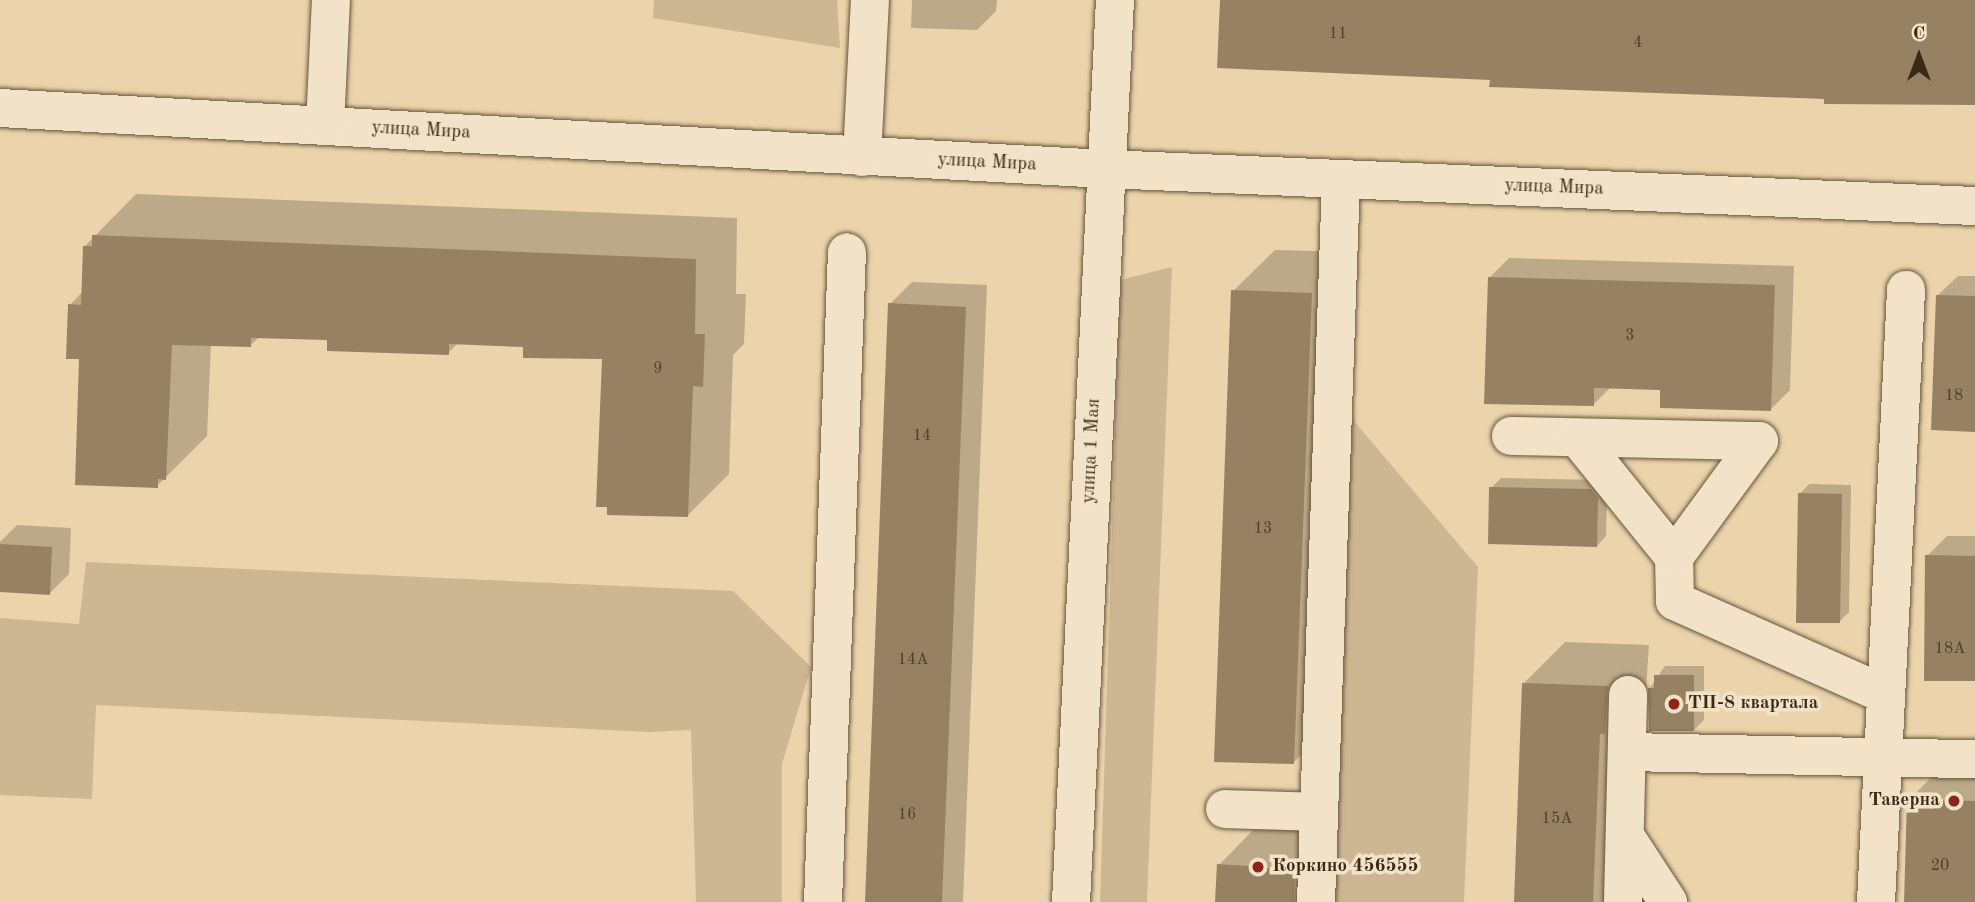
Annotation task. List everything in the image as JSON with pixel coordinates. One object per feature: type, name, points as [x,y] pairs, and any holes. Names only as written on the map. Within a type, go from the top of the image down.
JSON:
[{"type":"street","points":[[325,126],[331,0]]},
{"type":"street","points":[[862,157],[870,0]]},
{"type":"street","name":"улица 1 Мая","points":[[1071,902],[1115,0]]},
{"type":"street","name":"улица Мира","points":[[0,108],[862,157],[1975,206]]},
{"type":"street","points":[[1316,902],[1341,179]]},
{"type":"street","points":[[823,902],[847,252]]},
{"type":"street","points":[[1876,902],[1906,290]]},
{"type":"street","points":[[1511,436],[1759,440],[1674,557],[1675,601],[1886,695]]},
{"type":"street","points":[[1578,438],[1674,557]]},
{"type":"street","points":[[1623,902],[1628,695]]},
{"type":"street","points":[[1627,752],[1975,759]]},
{"type":"street","points":[[1225,809],[1319,812]]},
{"type":"street","points":[[1625,836],[1668,902]]},
{"type":"shaded area","points":[[654,0],[837,0],[840,48],[653,18]]},
{"type":"shaded area","points":[[1172,267],[1147,902],[1100,902],[1120,280]]},
{"type":"shaded area","points":[[1348,414],[1478,567],[1464,902],[1330,902]]},
{"type":"shaded area","points":[[86,562],[733,591],[811,667],[782,764],[782,902],[696,902],[691,730],[649,732],[96,705],[92,799],[0,795],[0,618],[79,624]]},
{"type":"building","points":[[1220,0],[1975,0],[1975,105],[1824,104],[1824,99],[1489,87],[1490,80],[1217,68]]},
{"type":"building","points":[[92,235],[696,259],[695,334],[705,334],[703,387],[693,386],[688,517],[607,515],[607,507],[596,507],[602,359],[523,358],[523,347],[449,344],[449,355],[327,351],[327,340],[251,338],[251,347],[172,345],[166,480],[158,479],[158,488],[75,485],[79,359],[66,359],[68,304],[81,305],[83,246],[92,246]]},
{"type":"building","points":[[1488,277],[1775,285],[1771,411],[1660,408],[1660,390],[1594,388],[1594,406],[1484,404]]},
{"type":"building","points":[[1231,290],[1312,293],[1294,764],[1214,762]]},
{"type":"building","points":[[1936,295],[1975,296],[1975,432],[1931,430]]},
{"type":"building","points":[[888,303],[966,307],[942,902],[865,902]]},
{"type":"building","points":[[1489,487],[1591,489],[1598,498],[1597,547],[1488,544]]},
{"type":"building","points":[[1798,493],[1842,494],[1840,623],[1796,623]]},
{"type":"building","points":[[0,544],[52,547],[50,595],[0,592]]},
{"type":"building","points":[[1925,555],[1975,556],[1975,681],[1924,681]]},
{"type":"building","name":"ТП-8 квартала","points":[[1654,675],[1694,675],[1694,731],[1649,731],[1648,688],[1654,688]]},
{"type":"building","points":[[1522,683],[1608,686],[1605,734],[1600,734],[1593,902],[1514,902]]},
{"type":"building","points":[[1907,799],[1975,801],[1975,902],[1904,902]]},
{"type":"building","points":[[1217,864],[1295,869],[1294,902],[1215,902]]},
{"type":"place","name":"ТП-8 квартала","points":[[1674,704]]},
{"type":"place","name":"Таверна","points":[[1954,801]]},
{"type":"place","name":"Коркино 456555","points":[[1258,867]]}]
